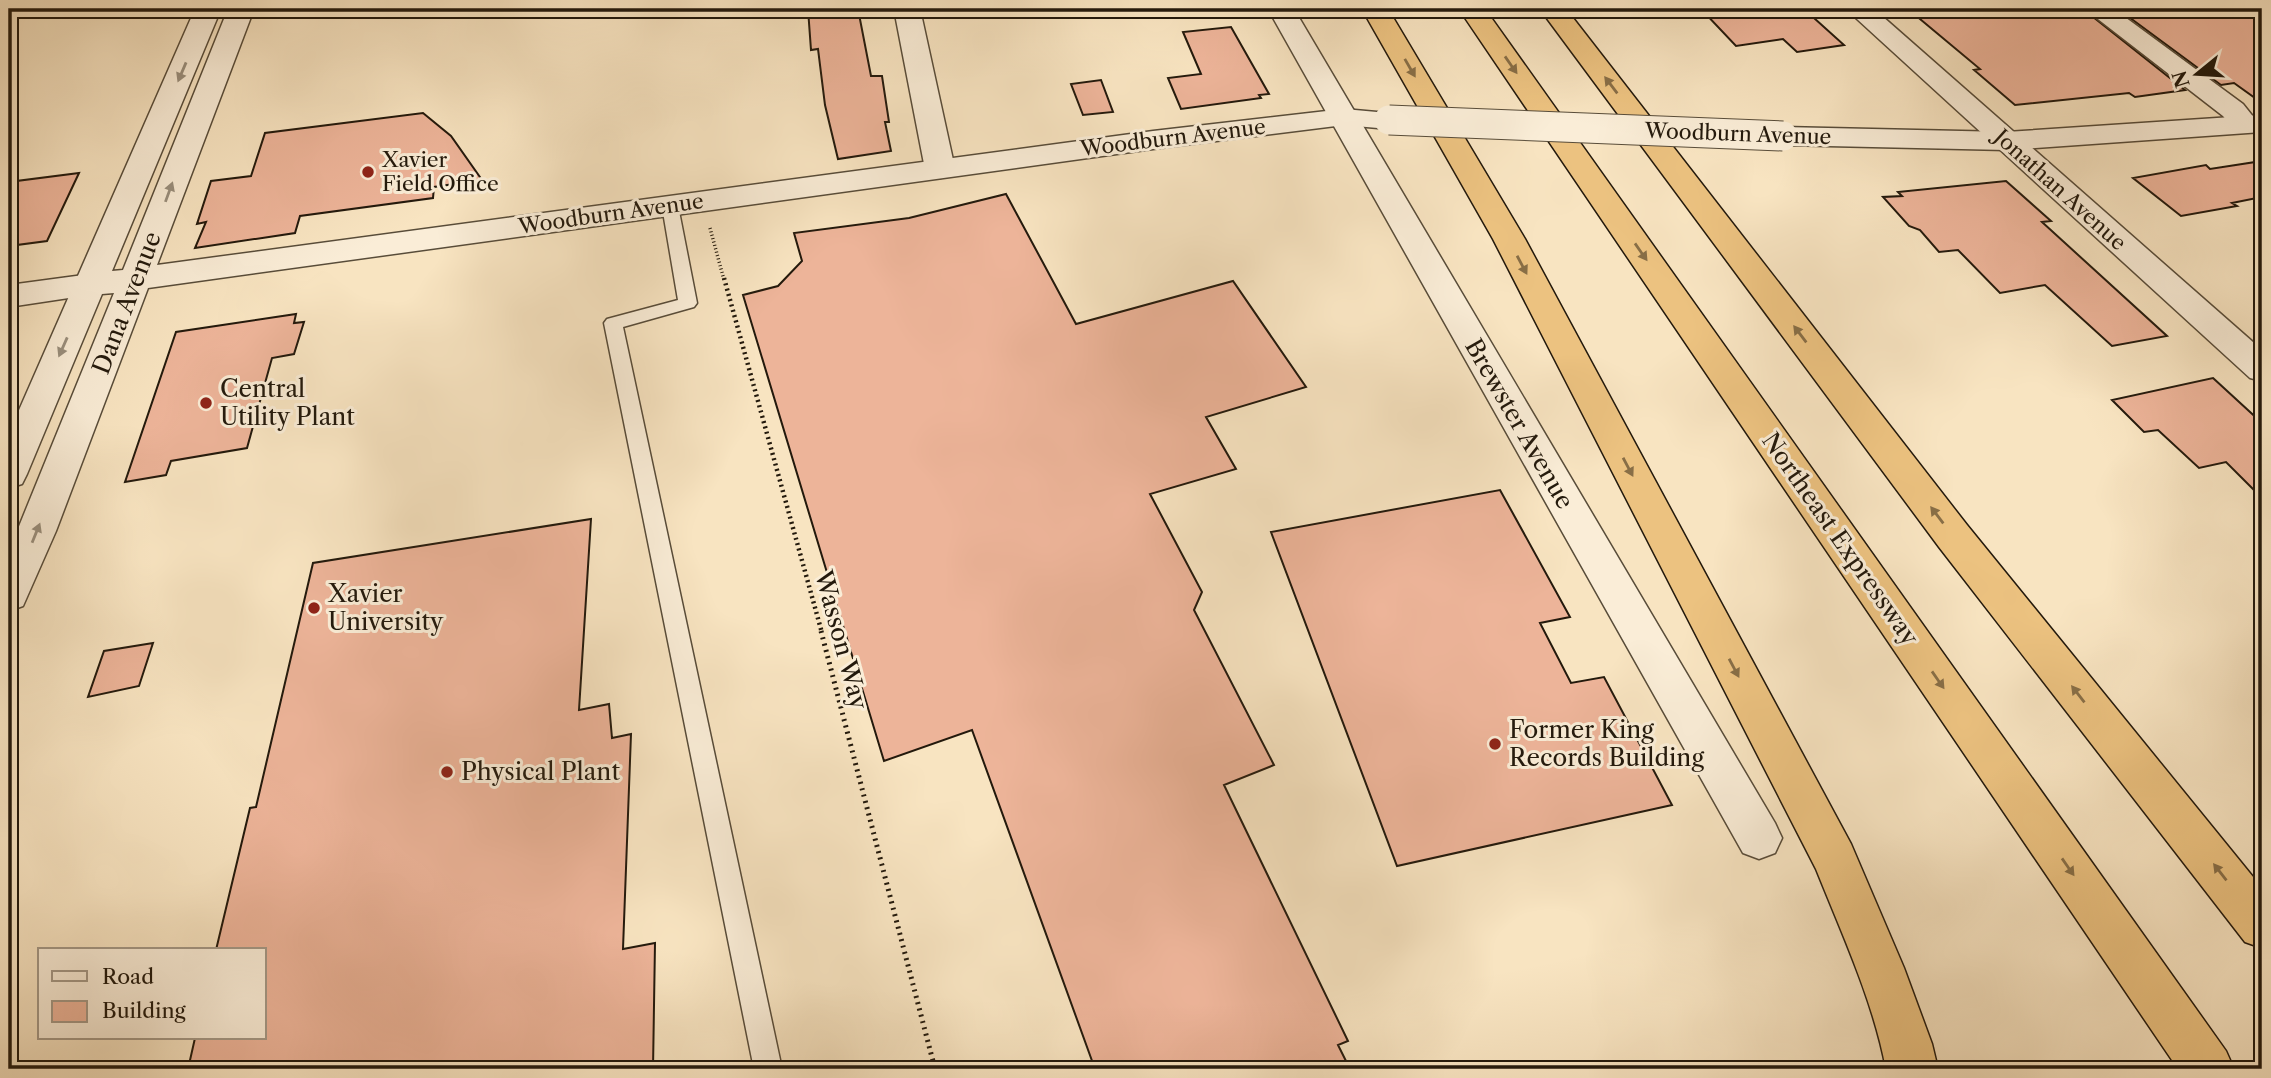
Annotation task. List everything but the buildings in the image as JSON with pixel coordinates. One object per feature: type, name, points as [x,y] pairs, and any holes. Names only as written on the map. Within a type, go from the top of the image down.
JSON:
[{"type":"highway","points":[[1375,9],[1509,239],[1835,859],[1880,968],[1907,1044],[1912,1069]]},
{"type":"highway","name":"Northeast Expressway","points":[[1472,9],[2208,1069]]},
{"type":"highway","points":[[1553,9],[1953,536],[2262,925]]},
{"type":"street","name":"Dana Avenue","points":[[9,474],[208,9]]},
{"type":"street","name":"Dana Avenue","points":[[9,595],[37,531],[196,118],[241,9]]},
{"type":"street","points":[[907,9],[940,169]]},
{"type":"street","name":"Brewster Avenue","points":[[1281,9],[1759,838]]},
{"type":"street","name":"Jonathan Avenue","points":[[1859,9],[2262,369]]},
{"type":"street","points":[[2098,9],[2254,123]]},
{"type":"street","name":"Woodburn Avenue","points":[[9,296],[940,169],[1344,117],[1783,136],[2006,141],[2254,123]]},
{"type":"lane","points":[[670,206],[688,303],[613,323],[768,1069]]},
{"type":"path","name":"Wasson Way","points":[[708,221],[810,587],[935,1069]]},
{"type":"place","name":"Xavier Field Office","points":[[368,172]]},
{"type":"place","name":"Central Utility Plant","points":[[206,403]]},
{"type":"place","name":"Xavier University","points":[[314,608]]},
{"type":"place","name":"Former King Records Building","points":[[1495,744]]},
{"type":"place","name":"Physical Plant","points":[[447,772]]}]
